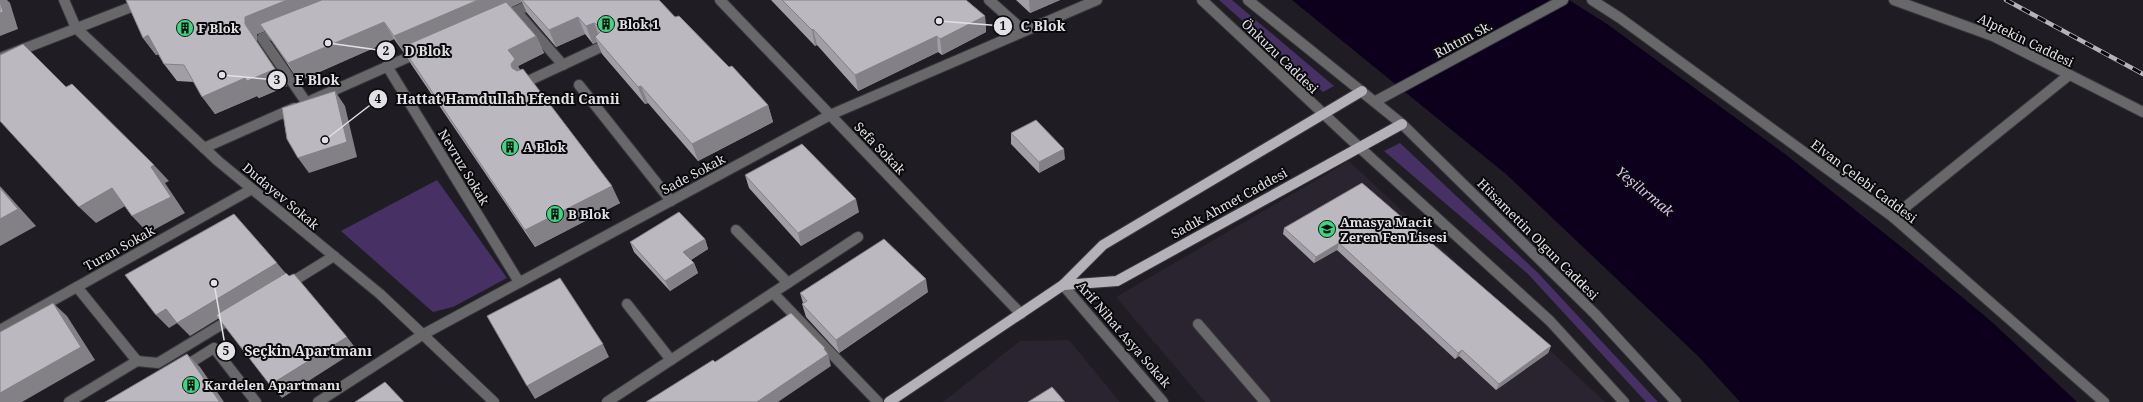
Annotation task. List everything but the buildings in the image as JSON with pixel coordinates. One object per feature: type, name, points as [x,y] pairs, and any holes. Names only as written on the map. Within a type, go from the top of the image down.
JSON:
[{"type":"main road","name":"Sadık Ahmet Caddesi","points":[[889,402],[1062,285],[1103,245],[1323,115],[1362,90]]},
{"type":"main road","name":"Sadık Ahmet Caddesi","points":[[1062,285],[1117,281],[1402,124]]},
{"type":"street","name":"Dudayev Sokak","points":[[64,0],[76,28],[204,148],[380,294],[494,402]]},
{"type":"street","points":[[0,58],[149,0]]},
{"type":"street","points":[[495,20],[541,0]]},
{"type":"street","name":"Sefa Sokak","points":[[720,0],[1021,314]]},
{"type":"street","points":[[989,0],[1024,31]]},
{"type":"street","name":"Sade Sokak","points":[[318,402],[422,335],[830,115],[1097,0]]},
{"type":"street","name":"Önkuzu Caddesi","points":[[1202,0],[1323,115]]},
{"type":"street","name":"Önkuzu Caddesi","points":[[1248,0],[1376,101]]},
{"type":"street","name":"Rıhtım Sk.","points":[[1376,101],[1563,0]]},
{"type":"street","name":"Elvan Çelebi Caddesi","points":[[1592,0],[1620,18],[1893,217],[2104,402]]},
{"type":"street","name":"Alptekin Caddesi","points":[[1894,0],[1993,36],[2143,112]]},
{"type":"street","points":[[516,11],[563,65]]},
{"type":"street","points":[[292,26],[262,38],[306,102]]},
{"type":"street","points":[[526,82],[601,47]]},
{"type":"street","points":[[204,148],[430,48]]},
{"type":"street","name":"Nevruz Sokak","points":[[387,66],[520,282]]},
{"type":"street","points":[[1893,217],[2069,75]]},
{"type":"street","points":[[579,85],[671,201]]},
{"type":"street","name":"Hüsamettin Olgun Caddesi","points":[[1376,101],[1402,124],[1595,314],[1676,402]]},
{"type":"street","points":[[1323,115],[1550,321],[1624,402]]},
{"type":"street","name":"Turan Sokak","points":[[0,330],[252,189]]},
{"type":"street","points":[[736,230],[788,284]]},
{"type":"street","points":[[607,402],[858,237]]},
{"type":"street","points":[[280,289],[334,256]]},
{"type":"street","name":"Arif Nihat Asya Sokak","points":[[1062,285],[1163,402]]},
{"type":"street","points":[[77,287],[137,361]]},
{"type":"street","points":[[773,293],[878,402]]},
{"type":"street","points":[[627,304],[671,360]]},
{"type":"street","points":[[69,402],[137,361],[158,363],[246,310]]},
{"type":"street","points":[[1198,324],[1264,402]]},
{"type":"street","points":[[170,375],[214,348],[256,402]]},
{"type":"shaded area","points":[[1219,0],[1232,0],[1334,86],[1323,92]]},
{"type":"shaded area","points":[[1400,143],[1538,273],[1658,402],[1646,402],[1527,273],[1384,151]]},
{"type":"shaded area","name":"Amasya Macit Zeren Fen Lisesi","points":[[1349,161],[1605,402],[1205,402],[1116,297]]},
{"type":"shaded area","points":[[437,180],[507,278],[453,307],[433,312],[341,231]]},
{"type":"shaded area","points":[[1069,340],[1120,402],[943,402],[1020,341]]},
{"type":"water","name":"Yeşilırmak","points":[[1292,0],[1569,0],[1607,24],[1785,154],[1909,253],[1992,322],[2077,402],[1740,402],[1698,356],[1507,175]]},
{"type":"railway","points":[[2006,0],[2143,74]]},
{"type":"place","name":"C Blok","points":[[939,21]]},
{"type":"place","name":"Blok 1","points":[[606,24]]},
{"type":"place","name":"F Blok","points":[[185,28]]},
{"type":"place","name":"D Blok","points":[[328,43]]},
{"type":"place","name":"E Blok","points":[[222,75]]},
{"type":"place","name":"Hattat Hamdullah Efendi Camii","points":[[325,140]]},
{"type":"place","name":"A Blok","points":[[510,147]]},
{"type":"place","name":"B Blok","points":[[555,214]]},
{"type":"place","name":"Amasya Macit Zeren Fen Lisesi","points":[[1327,229]]},
{"type":"place","name":"Seçkin Apartmanı","points":[[214,283]]},
{"type":"place","name":"Kardelen Apartmanı","points":[[191,385]]}]
